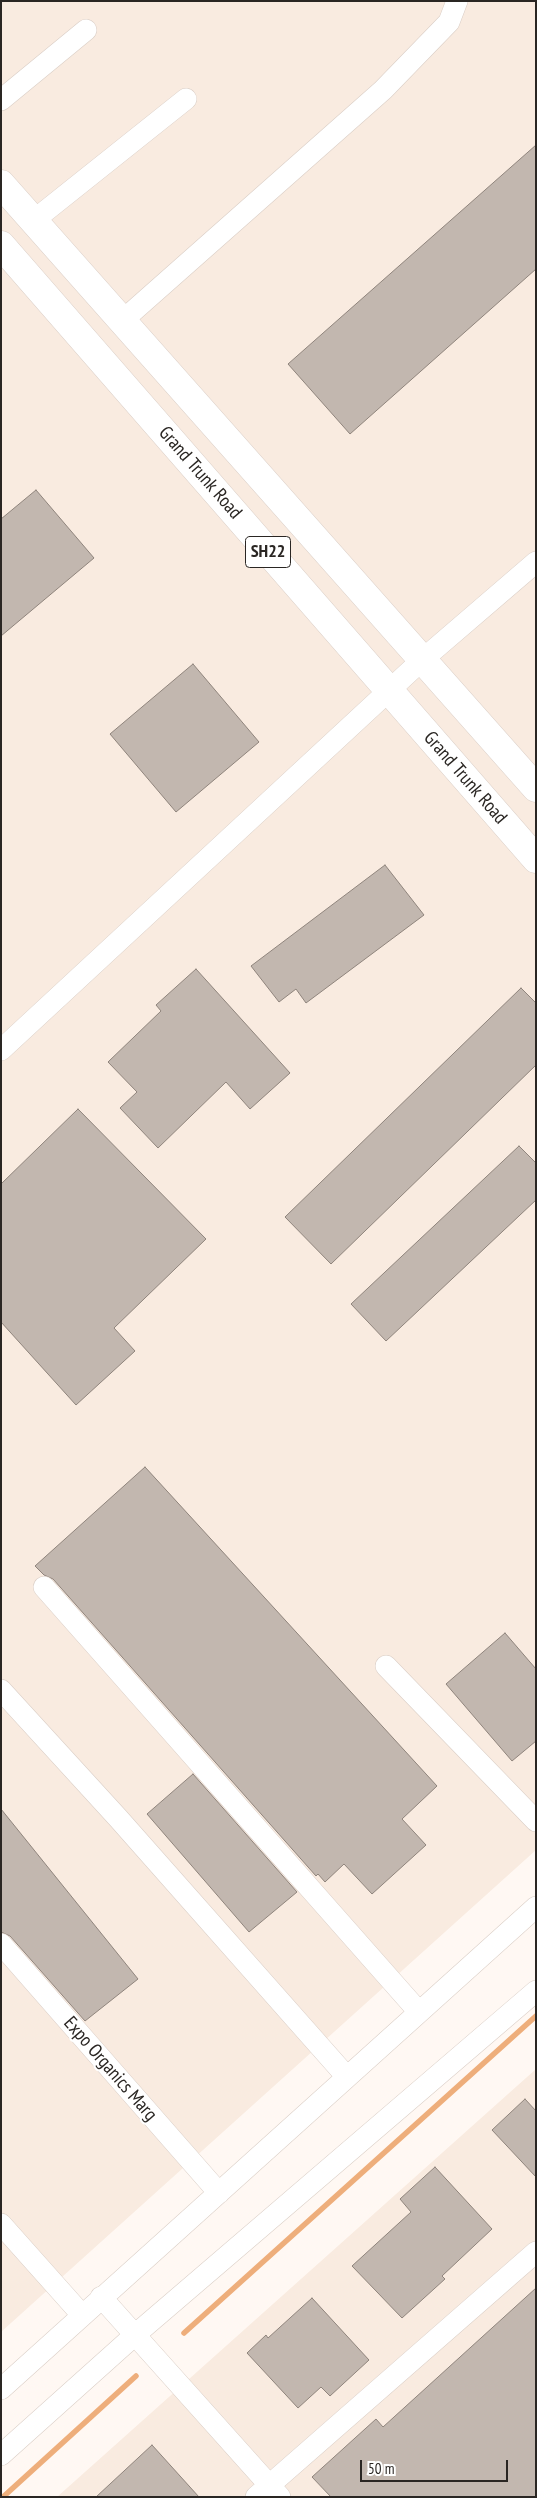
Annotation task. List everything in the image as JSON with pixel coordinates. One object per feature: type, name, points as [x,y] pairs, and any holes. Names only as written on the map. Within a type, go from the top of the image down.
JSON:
[{"type":"highway","name":"SH22","points":[[1,184],[536,788]]},
{"type":"highway","name":"Grand Trunk Road","points":[[1,245],[536,859]]},
{"type":"street","points":[[122,321],[383,90],[449,22],[457,1]]},
{"type":"street","points":[[1,100],[86,30]]},
{"type":"street","points":[[34,221],[186,99]]},
{"type":"street","points":[[1,1050],[422,660],[536,562]]},
{"type":"street","points":[[44,1587],[419,2012]]},
{"type":"street","points":[[386,1666],[536,1821]]},
{"type":"street","points":[[1,1690],[118,1818],[347,2077]]},
{"type":"street","points":[[1,2390],[101,2297],[536,1907]]},
{"type":"street","name":"Expo Organics Marg","points":[[1,1944],[219,2193]]},
{"type":"street","points":[[1,2455],[136,2334],[536,1991]]},
{"type":"street","points":[[1,2224],[82,2315]]},
{"type":"street","points":[[101,2297],[136,2334],[269,2493],[536,2252]]},
{"type":"shaded area","points":[[1,1],[536,1],[536,1850],[1,2332]]},
{"type":"shaded area","points":[[536,2069],[536,2497],[57,2497]]},
{"type":"building","points":[[536,145],[536,269],[350,434],[288,364]]},
{"type":"building","points":[[36,490],[94,558],[1,636],[1,519]]},
{"type":"building","points":[[193,664],[259,742],[176,812],[110,734]]},
{"type":"building","points":[[385,865],[424,915],[306,1003],[296,989],[279,1002],[251,966]]},
{"type":"building","points":[[196,969],[290,1073],[250,1109],[226,1082],[158,1148],[120,1108],[137,1092],[108,1062],[161,1011],[156,1005]]},
{"type":"building","points":[[521,988],[536,1003],[536,1065],[331,1264],[285,1217]]},
{"type":"building","points":[[78,1109],[206,1239],[114,1328],[135,1351],[76,1405],[1,1322],[1,1184]]},
{"type":"building","points":[[519,1146],[536,1163],[536,1200],[386,1341],[351,1304]]},
{"type":"building","points":[[145,1467],[437,1786],[402,1819],[426,1845],[372,1894],[344,1864],[325,1882],[318,1874],[316,1876],[53,1579],[44,1575],[35,1566]]},
{"type":"building","points":[[505,1633],[536,1669],[536,1741],[512,1761],[446,1684]]},
{"type":"building","points":[[193,1774],[297,1892],[249,1932],[147,1814]]},
{"type":"building","points":[[1,1809],[138,1979],[85,2021],[10,1936],[1,1932]]},
{"type":"building","points":[[525,2099],[536,2111],[536,2177],[492,2130]]},
{"type":"building","points":[[435,2167],[492,2229],[442,2276],[445,2279],[402,2318],[352,2266],[411,2212],[400,2199]]},
{"type":"building","points":[[536,2288],[536,2497],[331,2497],[312,2477],[376,2419],[383,2427]]},
{"type":"building","points":[[312,2298],[369,2360],[330,2396],[321,2387],[298,2408],[247,2353],[266,2335],[268,2338]]},
{"type":"building","points":[[152,2445],[199,2497],[96,2497]]},
{"type":"waterway","points":[[184,2333],[536,2016]]},
{"type":"waterway","points":[[3,2497],[136,2376]]}]
